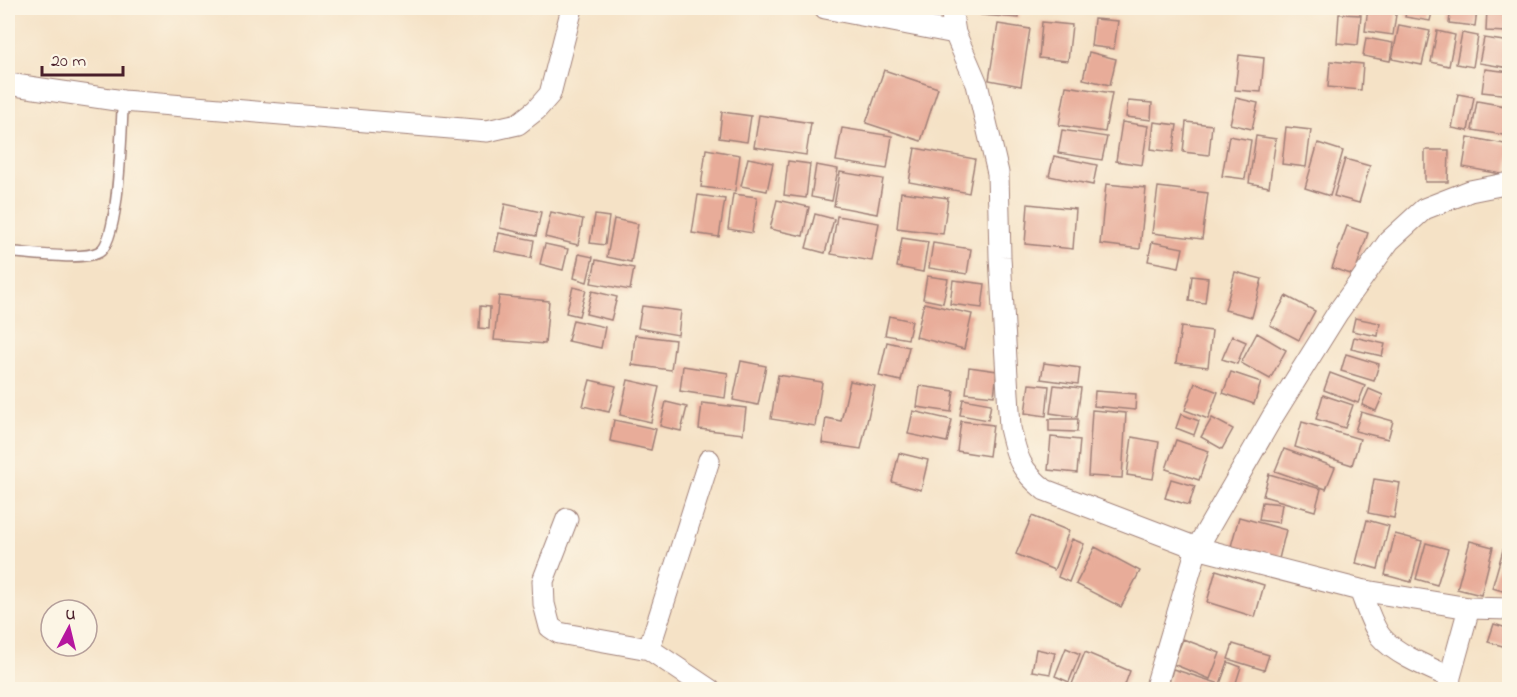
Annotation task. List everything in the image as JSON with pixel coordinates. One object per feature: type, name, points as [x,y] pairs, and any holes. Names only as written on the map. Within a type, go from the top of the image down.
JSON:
[{"type":"street","points":[[8,84],[123,101],[487,131],[502,129],[518,124],[537,110],[550,94],[572,8]]},
{"type":"street","points":[[825,8],[955,33]]},
{"type":"street","points":[[951,8],[955,33],[977,84],[998,173],[1009,417],[1016,454],[1028,476],[1045,490],[1197,548],[1360,590],[1469,608],[1509,609]]},
{"type":"street","points":[[1155,690],[1197,548],[1273,416],[1332,322],[1389,241],[1424,209],[1470,191],[1509,183]]},
{"type":"street","points":[[649,649],[709,460]]},
{"type":"street","points":[[567,519],[543,581],[544,604],[550,627],[559,633],[649,649],[710,690]]},
{"type":"street","points":[[1360,590],[1382,638],[1414,662],[1449,683],[1469,608]]},
{"type":"lane","points":[[8,252],[82,256],[95,254],[104,248],[114,220],[123,101]]},
{"type":"building","points":[[982,8],[1020,8],[1019,18],[981,15]]},
{"type":"building","points":[[1368,8],[1397,8],[1393,35],[1365,31]]},
{"type":"building","points":[[1407,8],[1433,8],[1430,21],[1405,17]]},
{"type":"building","points":[[1451,8],[1477,10],[1475,26],[1449,23]]},
{"type":"building","points":[[1487,8],[1508,9],[1507,32],[1486,31]]},
{"type":"building","points":[[1339,14],[1361,15],[1358,45],[1337,43]]},
{"type":"building","points":[[1094,19],[1118,21],[1114,49],[1091,46]]},
{"type":"building","points":[[1042,22],[1072,25],[1068,61],[1039,58]]},
{"type":"building","points":[[998,24],[1030,29],[1021,86],[989,80]]},
{"type":"building","points":[[1399,25],[1430,31],[1422,65],[1392,59]]},
{"type":"building","points":[[1437,31],[1455,35],[1449,66],[1431,62]]},
{"type":"building","points":[[1462,33],[1478,36],[1473,67],[1456,64]]},
{"type":"building","points":[[1366,38],[1393,43],[1390,61],[1363,56]]},
{"type":"building","points":[[1484,38],[1510,42],[1510,68],[1479,63]]},
{"type":"building","points":[[1089,52],[1116,59],[1110,85],[1083,79]]},
{"type":"building","points":[[1239,55],[1264,58],[1261,92],[1235,90]]},
{"type":"building","points":[[1330,61],[1363,64],[1361,90],[1328,87]]},
{"type":"building","points":[[1485,69],[1510,72],[1510,95],[1482,92]]},
{"type":"building","points":[[884,70],[938,88],[921,141],[866,123]]},
{"type":"building","points":[[1066,86],[1112,93],[1105,132],[1059,125]]},
{"type":"building","points":[[1458,94],[1474,97],[1468,131],[1452,128]]},
{"type":"building","points":[[1236,98],[1258,103],[1252,129],[1230,124]]},
{"type":"building","points":[[1128,101],[1152,103],[1151,120],[1126,117]]},
{"type":"building","points":[[1477,101],[1510,107],[1510,136],[1472,130]]},
{"type":"building","points":[[722,112],[751,116],[747,142],[719,138]]},
{"type":"building","points":[[759,115],[811,123],[806,155],[754,147]]},
{"type":"building","points":[[1122,122],[1148,126],[1142,165],[1116,161]]},
{"type":"building","points":[[1154,122],[1177,125],[1173,152],[1151,149]]},
{"type":"building","points":[[1186,122],[1212,125],[1209,155],[1183,152]]},
{"type":"building","points":[[1286,127],[1311,130],[1306,167],[1282,164]]},
{"type":"building","points":[[842,128],[892,136],[887,169],[836,161]]},
{"type":"building","points":[[1062,130],[1107,137],[1102,160],[1058,153]]},
{"type":"building","points":[[1229,136],[1251,140],[1245,179],[1222,176]]},
{"type":"building","points":[[1256,136],[1276,139],[1269,187],[1249,183]]},
{"type":"building","points":[[1468,137],[1510,145],[1507,175],[1463,167]]},
{"type":"building","points":[[1318,143],[1343,151],[1330,196],[1305,188]]},
{"type":"building","points":[[915,148],[975,159],[969,193],[909,182]]},
{"type":"building","points":[[706,149],[740,155],[735,191],[701,187]]},
{"type":"building","points":[[1425,150],[1449,150],[1448,182],[1425,182]]},
{"type":"building","points":[[1054,156],[1097,165],[1093,185],[1049,176]]},
{"type":"building","points":[[748,158],[773,163],[767,191],[741,186]]},
{"type":"building","points":[[1345,159],[1370,166],[1359,203],[1334,196]]},
{"type":"building","points":[[788,161],[810,164],[806,198],[784,195]]},
{"type":"building","points":[[816,165],[838,169],[832,201],[811,197]]},
{"type":"building","points":[[840,172],[883,179],[877,214],[834,206]]},
{"type":"building","points":[[1106,184],[1146,188],[1140,249],[1100,244]]},
{"type":"building","points":[[1158,187],[1208,193],[1202,239],[1152,233]]},
{"type":"building","points":[[901,192],[948,198],[943,234],[897,228]]},
{"type":"building","points":[[733,194],[757,197],[752,233],[728,229]]},
{"type":"building","points":[[698,195],[725,199],[719,237],[692,233]]},
{"type":"building","points":[[777,200],[809,207],[803,236],[770,229]]},
{"type":"building","points":[[505,204],[541,212],[536,236],[500,228]]},
{"type":"building","points":[[1028,204],[1076,209],[1073,249],[1025,244]]},
{"type":"building","points":[[551,212],[583,219],[578,245],[545,237]]},
{"type":"building","points":[[815,214],[834,219],[825,253],[806,248]]},
{"type":"building","points":[[595,215],[609,217],[605,245],[590,243]]},
{"type":"building","points":[[837,216],[879,223],[872,261],[831,254]]},
{"type":"building","points":[[614,219],[638,224],[631,262],[607,257]]},
{"type":"building","points":[[1347,226],[1368,233],[1354,275],[1332,268]]},
{"type":"building","points":[[499,233],[534,240],[531,258],[495,251]]},
{"type":"building","points":[[902,238],[928,242],[923,272],[897,267]]},
{"type":"building","points":[[1152,242],[1183,248],[1179,267],[1148,261]]},
{"type":"building","points":[[933,243],[971,249],[967,274],[929,268]]},
{"type":"building","points":[[545,244],[568,249],[563,270],[540,264]]},
{"type":"building","points":[[579,254],[593,257],[587,282],[574,278]]},
{"type":"building","points":[[596,260],[634,268],[630,290],[591,283]]},
{"type":"building","points":[[1235,272],[1262,279],[1252,317],[1225,310]]},
{"type":"building","points":[[927,276],[948,279],[943,303],[923,299]]},
{"type":"building","points":[[1192,276],[1208,278],[1205,303],[1189,301]]},
{"type":"building","points":[[953,280],[985,284],[982,308],[950,304]]},
{"type":"building","points":[[573,287],[586,290],[579,316],[566,313]]},
{"type":"building","points":[[592,291],[617,297],[611,320],[586,314]]},
{"type":"building","points":[[499,296],[549,301],[545,344],[494,340]]},
{"type":"building","points":[[1286,296],[1315,311],[1299,340],[1270,325]]},
{"type":"building","points":[[924,303],[972,314],[964,349],[916,337]]},
{"type":"building","points":[[480,306],[490,307],[489,329],[479,328]]},
{"type":"building","points":[[642,306],[681,311],[678,335],[638,328]]},
{"type":"building","points":[[889,316],[912,321],[908,339],[885,335]]},
{"type":"building","points":[[1355,318],[1380,323],[1378,336],[1352,331]]},
{"type":"building","points":[[573,320],[605,327],[601,348],[568,341]]},
{"type":"building","points":[[1181,327],[1212,331],[1208,367],[1176,363]]},
{"type":"building","points":[[1257,333],[1286,350],[1270,379],[1241,363]]},
{"type":"building","points":[[635,335],[675,340],[671,370],[632,365]]},
{"type":"building","points":[[1232,336],[1246,342],[1237,364],[1222,359]]},
{"type":"building","points":[[1354,337],[1385,344],[1382,356],[1351,349]]},
{"type":"building","points":[[887,342],[909,347],[901,381],[879,376]]},
{"type":"building","points":[[1346,354],[1379,364],[1374,381],[1341,371]]},
{"type":"building","points":[[741,361],[766,366],[758,405],[733,400]]},
{"type":"building","points":[[1044,363],[1080,368],[1078,384],[1041,379]]},
{"type":"building","points":[[683,366],[728,373],[725,398],[680,391]]},
{"type":"building","points":[[969,367],[997,371],[994,396],[966,393]]},
{"type":"building","points":[[1231,372],[1261,382],[1254,404],[1223,393]]},
{"type":"building","points":[[1330,373],[1365,386],[1358,403],[1324,390]]},
{"type":"building","points":[[778,375],[822,382],[815,426],[771,419]]},
{"type":"building","points":[[590,380],[616,386],[609,412],[583,406]]},
{"type":"building","points":[[628,380],[659,387],[651,422],[620,415]]},
{"type":"building","points":[[850,381],[875,386],[861,449],[822,443],[826,418],[841,421]]},
{"type":"building","points":[[1195,383],[1218,392],[1208,419],[1185,410]]},
{"type":"building","points":[[1029,384],[1049,386],[1046,416],[1025,413]]},
{"type":"building","points":[[1054,385],[1081,388],[1077,417],[1050,413]]},
{"type":"building","points":[[920,386],[954,391],[951,412],[917,407]]},
{"type":"building","points":[[1369,389],[1383,395],[1376,411],[1362,405]]},
{"type":"building","points":[[1095,391],[1136,394],[1135,410],[1094,406]]},
{"type":"building","points":[[1323,395],[1353,405],[1345,428],[1316,419]]},
{"type":"building","points":[[963,399],[991,404],[988,420],[960,415]]},
{"type":"building","points":[[666,402],[687,407],[681,431],[660,426]]},
{"type":"building","points":[[702,403],[746,408],[743,434],[699,429]]},
{"type":"building","points":[[1092,410],[1126,413],[1122,478],[1088,476]]},
{"type":"building","points":[[913,411],[952,420],[947,442],[908,434]]},
{"type":"building","points":[[1361,412],[1393,421],[1388,439],[1355,431]]},
{"type":"building","points":[[1181,414],[1199,421],[1194,435],[1176,428]]},
{"type":"building","points":[[1212,418],[1233,429],[1222,449],[1201,437]]},
{"type":"building","points":[[1049,419],[1078,419],[1077,432],[1049,431]]},
{"type":"building","points":[[614,420],[656,429],[651,450],[610,441]]},
{"type":"building","points":[[961,421],[993,425],[989,456],[957,451]]},
{"type":"building","points":[[1302,422],[1360,439],[1352,465],[1295,447]]},
{"type":"building","points":[[1051,437],[1080,440],[1077,473],[1048,470]]},
{"type":"building","points":[[1132,437],[1159,442],[1153,479],[1127,475]]},
{"type":"building","points":[[1176,440],[1209,451],[1199,480],[1166,469]]},
{"type":"building","points":[[1284,449],[1335,467],[1326,489],[1275,471]]},
{"type":"building","points":[[899,453],[928,460],[921,490],[892,482]]},
{"type":"building","points":[[1269,474],[1321,489],[1315,511],[1263,496]]},
{"type":"building","points":[[1171,479],[1195,486],[1189,505],[1165,498]]},
{"type":"building","points":[[1374,479],[1400,483],[1394,518],[1368,513]]},
{"type":"building","points":[[1262,502],[1282,504],[1279,523],[1259,520]]},
{"type":"building","points":[[1032,516],[1069,531],[1054,570],[1016,554]]},
{"type":"building","points":[[1239,517],[1286,530],[1278,563],[1230,550]]},
{"type":"building","points":[[1367,520],[1389,526],[1378,569],[1356,563]]},
{"type":"building","points":[[1395,534],[1422,541],[1411,582],[1385,575]]},
{"type":"building","points":[[1072,539],[1084,544],[1069,582],[1058,577]]},
{"type":"building","points":[[1470,541],[1493,547],[1481,595],[1457,589]]},
{"type":"building","points":[[1426,543],[1448,549],[1437,585],[1416,579]]},
{"type":"building","points":[[1095,547],[1140,571],[1121,607],[1076,584]]},
{"type":"building","points":[[1503,550],[1510,552],[1510,593],[1492,588]]},
{"type":"building","points":[[1216,570],[1264,585],[1255,617],[1207,602]]},
{"type":"building","points":[[1494,624],[1510,629],[1510,648],[1488,642]]},
{"type":"building","points":[[1183,639],[1220,653],[1210,679],[1173,664]]},
{"type":"building","points":[[1233,644],[1269,655],[1264,670],[1228,659]]},
{"type":"building","points":[[1066,648],[1080,654],[1069,682],[1055,676]]},
{"type":"building","points":[[1036,649],[1055,653],[1050,674],[1032,671]]},
{"type":"building","points":[[1085,652],[1130,671],[1123,690],[1070,689]]},
{"type":"building","points":[[1228,662],[1241,667],[1234,689],[1220,684]]},
{"type":"building","points":[[1173,669],[1217,683],[1214,690],[1167,690]]}]
